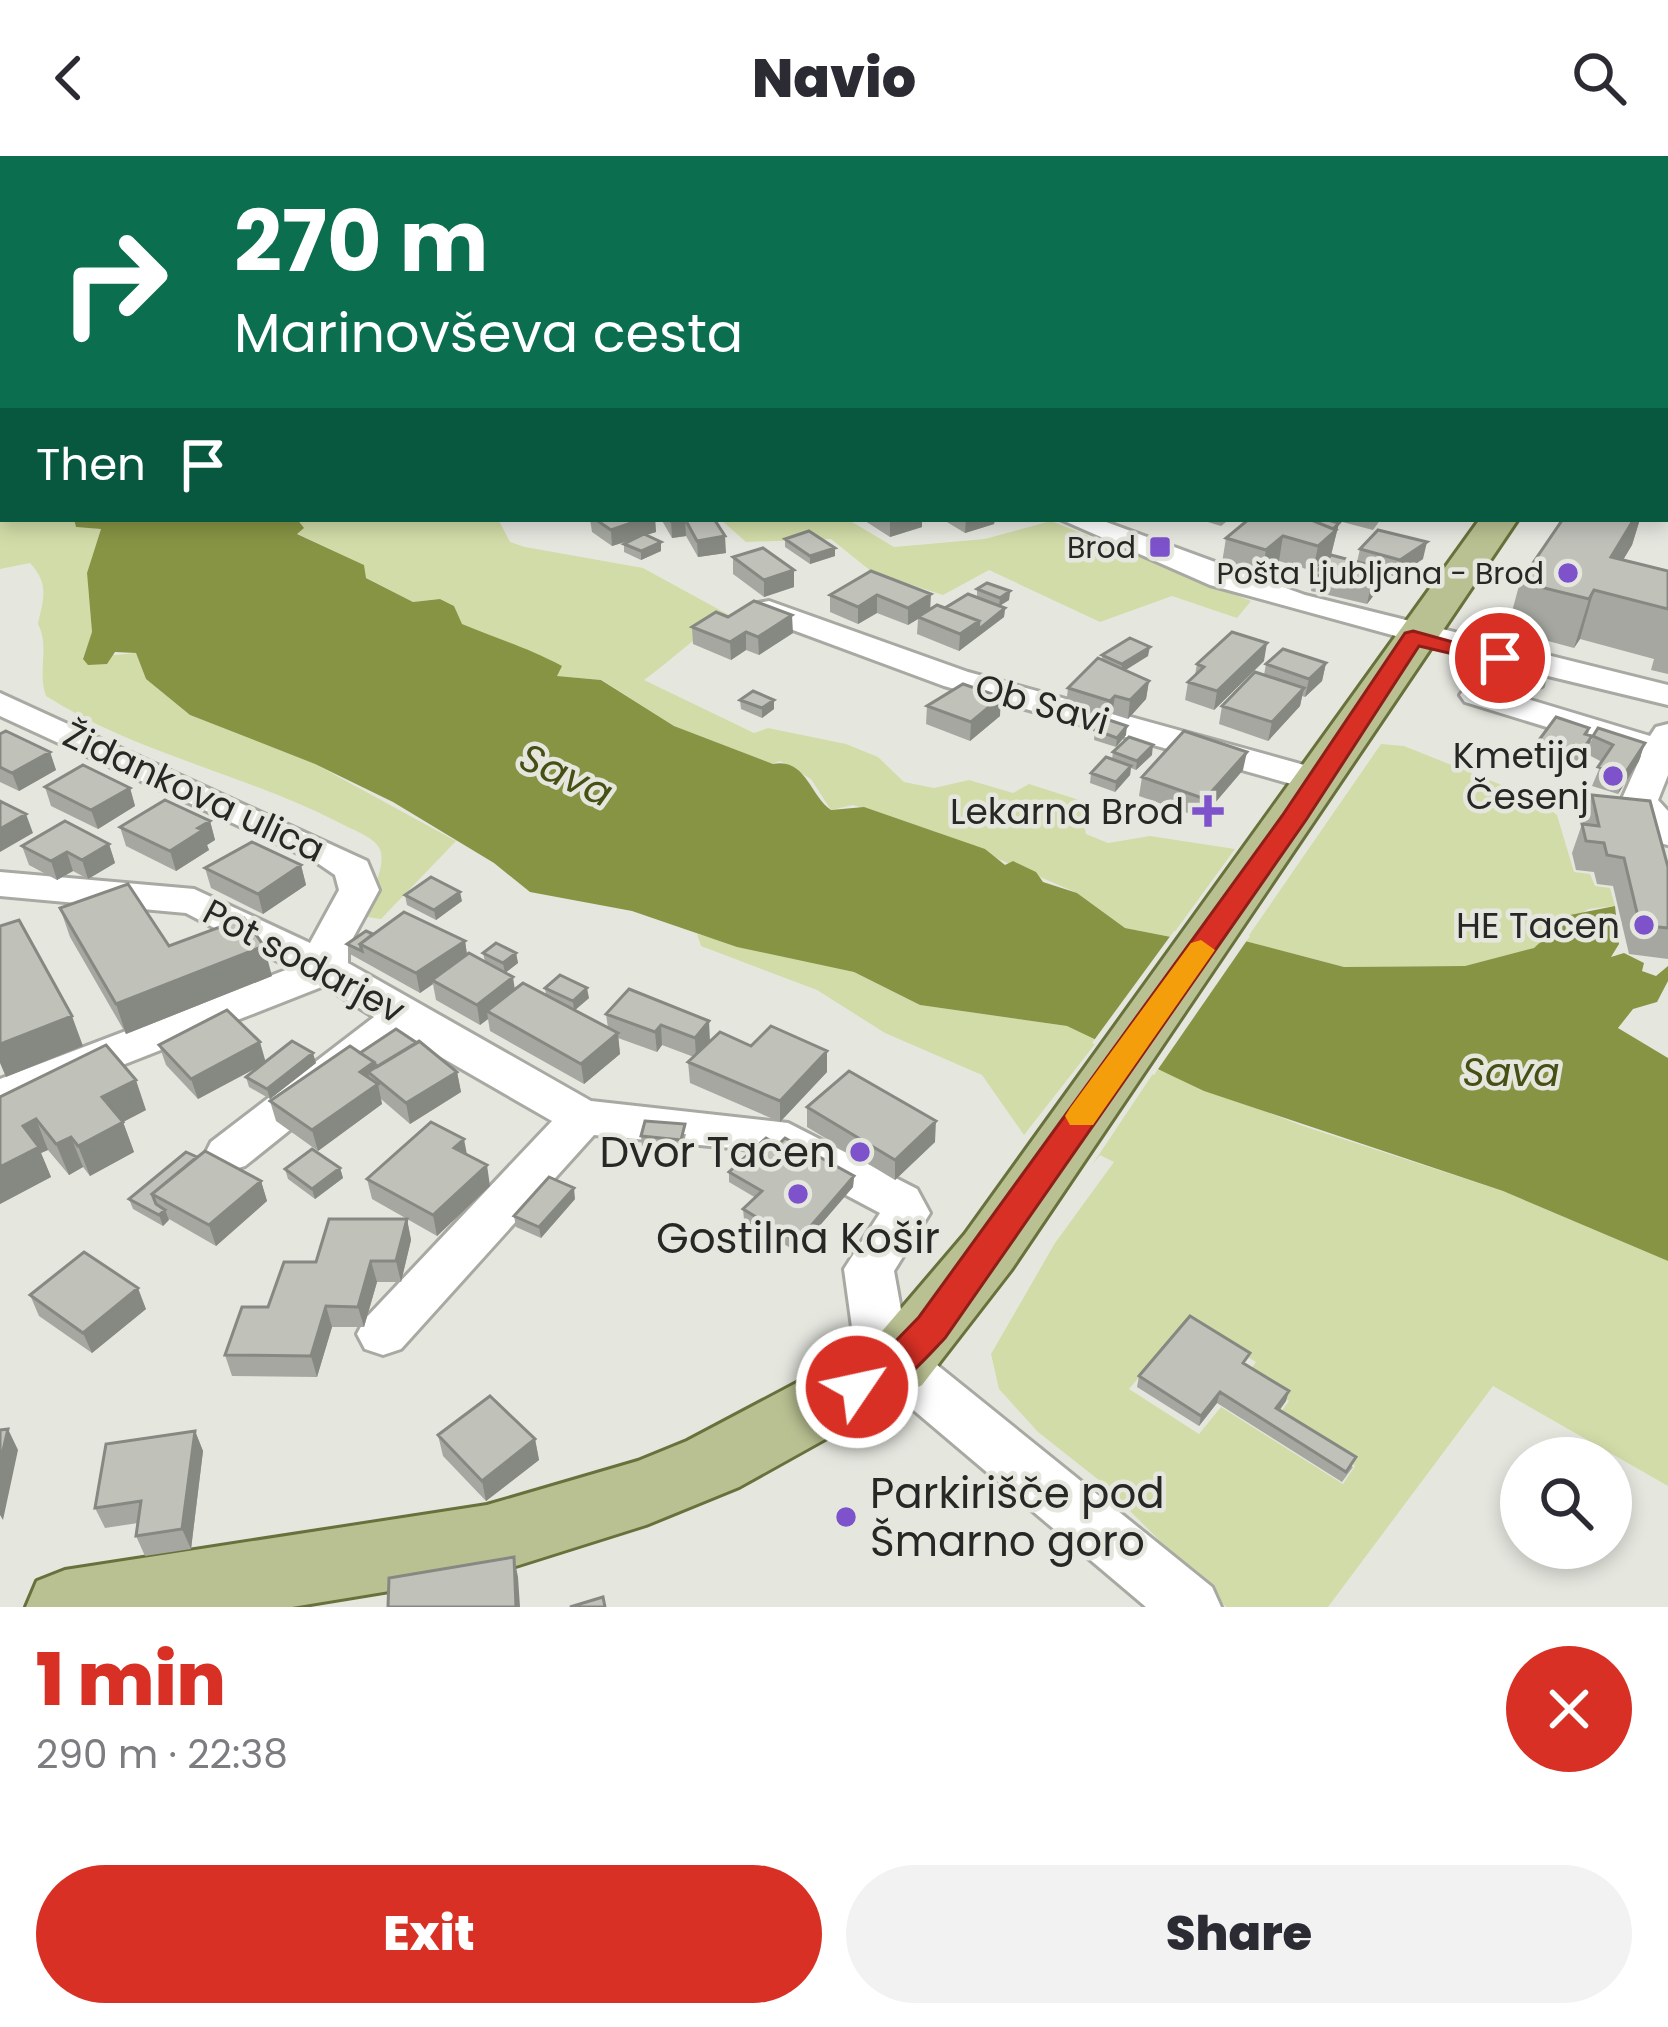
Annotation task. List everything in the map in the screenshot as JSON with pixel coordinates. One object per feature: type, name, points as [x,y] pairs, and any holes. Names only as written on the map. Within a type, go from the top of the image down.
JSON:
[{"type":"main road","points":[[65,1607],[487,1540],[581,1514],[713,1464],[897,1364],[932,1328],[1320,781],[1413,638],[1497,522]]},
{"type":"street","points":[[1081,522],[1204,574],[1665,723],[1639,801],[1668,834]]},
{"type":"street","name":"Ob Savi","points":[[769,610],[956,679],[1320,781]]},
{"type":"street","name":"Židankova ulica","points":[[0,704],[224,802],[353,869],[359,890],[328,947],[327,969]]},
{"type":"street","name":"Pot sodarjev","points":[[0,884],[194,901],[327,969],[490,1068],[583,1117],[772,1135],[900,1202],[906,1213],[869,1269],[878,1328],[897,1364]]},
{"type":"street","points":[[0,1097],[327,969]]},
{"type":"street","points":[[228,1154],[374,1036],[408,1016]]},
{"type":"street","points":[[383,1334],[583,1117]]},
{"type":"street","points":[[897,1364],[1190,1607]]},
{"type":"shaded area","points":[[0,522],[75,522],[77,527],[101,529],[87,573],[92,633],[83,658],[136,653],[146,679],[190,715],[315,764],[456,841],[381,919],[361,916],[377,881],[378,846],[302,805],[116,733],[46,696],[38,624],[43,592],[40,578],[30,563],[0,569]]},
{"type":"shaded area","points":[[299,522],[500,522],[510,542],[525,547],[643,568],[729,615],[644,680],[754,733],[768,728],[846,744],[878,757],[904,782],[934,788],[969,780],[1013,793],[1029,784],[1079,800],[1086,834],[1108,843],[1150,836],[1235,849],[1171,937],[1125,928],[1077,893],[936,832],[853,805],[831,810],[811,779],[780,761],[773,764],[674,726],[602,680],[556,676],[561,667],[461,624],[454,606],[440,599],[413,602],[365,577],[364,565],[296,533],[303,528]]},
{"type":"shaded area","points":[[723,522],[852,522],[894,547],[985,539],[1054,522],[1251,601],[1237,618],[1172,596],[1100,622],[989,570],[943,595],[872,572],[831,539],[746,542]]},
{"type":"shaded area","points":[[1381,744],[1404,746],[1534,798],[1557,815],[1574,872],[1590,874],[1595,886],[1610,888],[1615,906],[1588,909],[1535,948],[1465,966],[1344,967],[1245,941]]},
{"type":"shaded area","points":[[697,934],[854,972],[920,1005],[1067,1026],[1099,1039],[1024,1135],[982,1075],[885,1033],[817,990],[701,946]]},
{"type":"shaded area","points":[[1156,1069],[1303,1126],[1503,1191],[1668,1261],[1668,1486],[1632,1465],[1632,1437],[1582,1437],[1493,1386],[1328,1607],[1226,1607],[1100,1481],[1038,1432],[999,1389],[991,1354],[1055,1243],[1114,1162],[1100,1155],[1092,1165]],"holes":[[[1188,1321],[1256,1362],[1247,1374],[1289,1401],[1277,1417],[1355,1466],[1343,1484],[1221,1407],[1199,1434],[1129,1389]]]},
{"type":"water","name":"Sava","points":[[75,522],[299,522],[304,528],[297,534],[364,565],[366,578],[413,602],[440,599],[454,606],[462,624],[562,666],[557,676],[601,680],[674,726],[773,764],[793,766],[831,810],[864,807],[985,849],[1005,865],[1013,861],[1036,872],[1043,882],[1077,893],[1125,928],[1171,937],[1245,941],[1344,967],[1465,966],[1534,948],[1570,915],[1615,906],[1619,944],[1611,957],[1624,953],[1644,963],[1642,971],[1656,976],[1668,966],[1668,981],[1657,1002],[1633,1009],[1618,1028],[1668,1058],[1668,1261],[1503,1191],[1204,1091],[1067,1026],[920,1005],[854,972],[737,947],[632,911],[530,892],[494,863],[393,802],[315,764],[190,715],[146,679],[136,653],[115,652],[107,664],[88,665],[83,659],[92,632],[87,573],[101,529],[76,527]]},
{"type":"pier","points":[[1174,931],[1250,936],[1154,1075],[1092,1043]]},
{"type":"building","points":[[599,522],[634,522],[611,530]]},
{"type":"building","points":[[687,522],[716,522],[725,536],[697,541]]},
{"type":"building","points":[[1245,522],[1316,522],[1336,530],[1318,546],[1283,536],[1266,550],[1226,538]]},
{"type":"building","points":[[1561,522],[1632,522],[1611,557],[1668,571],[1668,609],[1594,590],[1589,599],[1520,582]]},
{"type":"building","points":[[1378,530],[1427,542],[1400,560],[1360,549]]},
{"type":"building","points":[[809,531],[835,548],[810,556],[785,539]]},
{"type":"building","points":[[644,534],[661,542],[641,551],[624,544]]},
{"type":"building","points":[[763,548],[794,570],[764,580],[733,557]]},
{"type":"building","points":[[1331,555],[1385,569],[1371,586],[1314,574]]},
{"type":"building","points":[[871,571],[931,594],[908,608],[877,595],[858,607],[830,595]]},
{"type":"building","points":[[987,583],[1010,591],[1000,598],[977,589]]},
{"type":"building","points":[[968,594],[1005,608],[978,630],[979,621],[945,608]]},
{"type":"building","points":[[754,601],[792,615],[758,637],[746,632],[730,642],[692,627],[716,612],[728,617]]},
{"type":"building","points":[[937,605],[979,621],[960,634],[918,617]]},
{"type":"building","points":[[1232,632],[1267,643],[1217,691],[1188,682],[1204,667],[1197,664]]},
{"type":"building","points":[[1130,638],[1150,647],[1122,664],[1102,655]]},
{"type":"building","points":[[1283,649],[1326,663],[1309,679],[1266,664]]},
{"type":"building","points":[[1098,658],[1149,681],[1130,700],[1115,696],[1110,701],[1068,688]]},
{"type":"building","points":[[1255,672],[1304,688],[1272,722],[1222,706]]},
{"type":"building","points":[[963,684],[1001,697],[971,722],[927,706]]},
{"type":"building","points":[[753,691],[774,700],[762,708],[740,700]]},
{"type":"building","points":[[1556,717],[1589,728],[1585,734],[1592,736],[1583,749],[1574,745],[1567,755],[1536,744]]},
{"type":"building","points":[[1106,719],[1127,726],[1117,738],[1095,730]]},
{"type":"building","points":[[1598,728],[1645,743],[1624,775],[1598,767],[1613,745],[1593,736]]},
{"type":"building","points":[[6,731],[50,752],[12,773],[0,767],[0,734]]},
{"type":"building","points":[[1184,731],[1247,752],[1205,799],[1142,777]]},
{"type":"building","points":[[1129,737],[1153,745],[1137,761],[1113,752]]},
{"type":"building","points":[[1106,757],[1131,766],[1116,782],[1091,773]]},
{"type":"building","points":[[83,765],[130,788],[91,810],[45,787]]},
{"type":"building","points":[[1592,795],[1650,801],[1668,867],[1668,928],[1640,925],[1624,858],[1607,855],[1604,843],[1586,841],[1582,824],[1599,826]]},
{"type":"building","points":[[165,800],[210,821],[170,851],[120,827]]},
{"type":"building","points":[[0,801],[26,814],[0,829]]},
{"type":"building","points":[[65,821],[109,844],[82,860],[67,852],[51,861],[22,846]]},
{"type":"building","points":[[252,842],[301,865],[258,894],[205,868]]},
{"type":"building","points":[[431,877],[460,892],[434,910],[405,895]]},
{"type":"building","points":[[128,884],[169,946],[244,918],[264,946],[116,1004],[60,908]]},
{"type":"building","points":[[404,912],[465,941],[416,973],[360,944]]},
{"type":"building","points":[[19,920],[72,1016],[0,1044],[0,926]]},
{"type":"building","points":[[366,931],[373,934],[360,944],[362,951],[347,944]]},
{"type":"building","points":[[496,943],[516,953],[503,963],[483,953]]},
{"type":"building","points":[[469,953],[513,977],[477,1005],[432,980]]},
{"type":"building","points":[[560,975],[587,988],[573,1001],[545,988]]},
{"type":"building","points":[[523,983],[618,1033],[581,1064],[487,1011]]},
{"type":"building","points":[[629,989],[709,1021],[695,1038],[661,1025],[655,1032],[606,1014]]},
{"type":"building","points":[[227,1010],[260,1042],[191,1079],[159,1045]]},
{"type":"building","points":[[771,1026],[827,1051],[780,1101],[688,1062],[720,1032],[751,1046]]},
{"type":"building","points":[[396,1029],[417,1043],[377,1067],[360,1053]]},
{"type":"building","points":[[292,1041],[313,1053],[267,1089],[246,1077]]},
{"type":"building","points":[[419,1041],[457,1072],[406,1103],[368,1072]]},
{"type":"building","points":[[106,1045],[136,1080],[102,1097],[123,1122],[78,1146],[71,1137],[56,1144],[36,1119],[23,1126],[39,1147],[0,1167],[0,1097]]},
{"type":"building","points":[[350,1046],[374,1062],[360,1072],[378,1084],[312,1130],[270,1101]]},
{"type":"building","points":[[849,1071],[936,1121],[895,1160],[807,1107]]},
{"type":"building","points":[[645,1121],[685,1124],[681,1140],[641,1136]]},
{"type":"building","points":[[431,1122],[464,1139],[454,1148],[487,1165],[433,1215],[367,1179]]},
{"type":"building","name":"Gostilna Košir","points":[[766,1138],[778,1145],[785,1138],[854,1176],[797,1242],[743,1209],[762,1191],[729,1172]]},
{"type":"building","points":[[312,1149],[340,1168],[312,1189],[285,1169]]},
{"type":"building","points":[[205,1151],[261,1181],[209,1225],[152,1194]]},
{"type":"building","points":[[186,1152],[197,1157],[152,1194],[165,1210],[159,1215],[129,1199]]},
{"type":"building","points":[[549,1177],[574,1188],[539,1227],[514,1216]]},
{"type":"building","points":[[329,1219],[407,1219],[396,1261],[371,1261],[358,1307],[326,1306],[311,1356],[225,1355],[242,1307],[268,1307],[284,1262],[316,1262]]},
{"type":"building","points":[[84,1252],[138,1288],[83,1333],[30,1295]]},
{"type":"building","points":[[1190,1316],[1250,1353],[1243,1363],[1289,1391],[1276,1408],[1356,1457],[1346,1472],[1220,1392],[1201,1416],[1139,1376]]},
{"type":"building","points":[[490,1396],[535,1439],[482,1481],[438,1435]]},
{"type":"building","points":[[8,1429],[0,1463],[0,1430]]},
{"type":"building","points":[[195,1431],[182,1529],[136,1536],[141,1501],[95,1508],[106,1444]]},
{"type":"building","points":[[514,1557],[516,1607],[388,1607],[389,1578]]},
{"type":"building","points":[[603,1597],[605,1607],[570,1607]]},
{"type":"slow traffic","points":[[1081,1116],[1201,950]]},
{"type":"place","name":"Brod","points":[[1160,547]]},
{"type":"place","name":"Pošta Ljubljana - Brod","points":[[1568,573]]},
{"type":"place","name":"Kmetija Česenj","points":[[1613,776]]},
{"type":"place","name":"Lekarna Brod","points":[[1208,811]]},
{"type":"place","name":"HE Tacen","points":[[1644,925]]},
{"type":"place","name":"Dvor Tacen","points":[[860,1152]]},
{"type":"place","name":"Gostilna Košir","points":[[798,1194]]},
{"type":"place","name":"Parkirišče pod Šmarno goro","points":[[846,1517]]},
{"type":"route","points":[[857,1387],[897,1364],[932,1328],[1293,820],[1413,638],[1500,658]]}]
